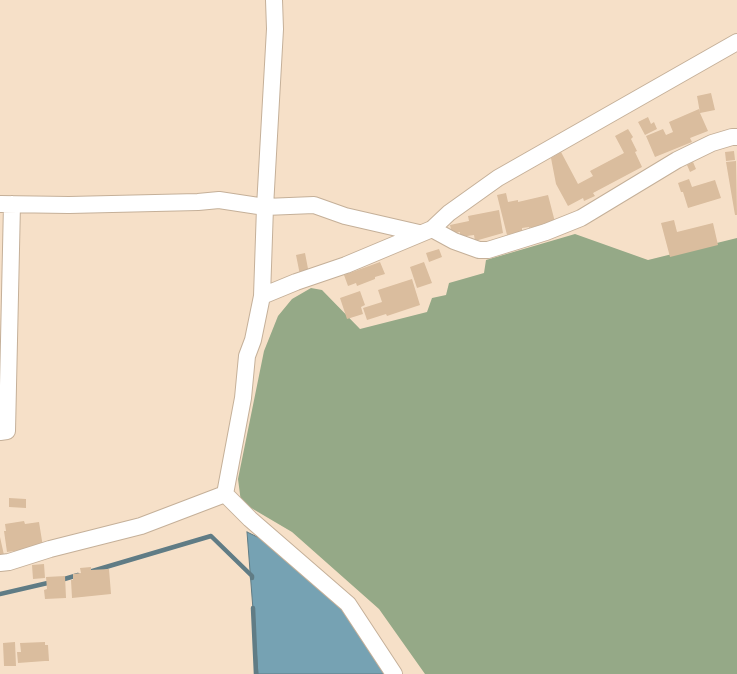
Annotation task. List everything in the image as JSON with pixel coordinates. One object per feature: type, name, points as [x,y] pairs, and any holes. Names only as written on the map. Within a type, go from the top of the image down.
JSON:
[{"type":"street","points":[[225,494],[243,398],[247,356],[253,340],[262,296],[265,206],[275,29],[274,0]]},
{"type":"street","points":[[262,296],[296,282],[346,265],[426,231],[498,178],[737,42]]},
{"type":"street","points":[[0,432],[7,431],[6,204],[69,205],[198,202],[218,200],[265,206],[314,205],[345,216],[426,231],[479,250],[488,250],[546,232],[581,218],[677,160],[712,143],[737,137]]},
{"type":"street","points":[[0,563],[9,562],[50,549],[141,526],[225,494]]},
{"type":"street","points":[[225,494],[250,519],[348,604],[394,674]]},
{"type":"green space","points":[[575,234],[648,260],[737,238],[737,674],[425,674],[379,609],[292,532],[241,502],[238,479],[264,351],[278,316],[292,299],[311,288],[322,290],[360,329],[427,312],[432,298],[446,295],[449,283],[484,273],[486,260]]},
{"type":"water","points":[[247,532],[274,545],[347,611],[388,674],[258,674]]},
{"type":"building","points":[[711,93],[715,110],[700,113],[697,96]]},
{"type":"building","points":[[699,109],[708,131],[690,138],[692,142],[655,157],[646,136],[663,129],[666,135],[673,132],[669,122]]},
{"type":"building","points":[[648,117],[651,124],[654,122],[657,129],[645,135],[638,122]]},
{"type":"building","points":[[628,129],[633,137],[631,139],[642,167],[593,193],[595,196],[584,201],[583,198],[568,206],[556,184],[551,158],[561,152],[578,184],[593,176],[590,171],[624,153],[615,136]]},
{"type":"building","points":[[734,151],[735,160],[726,161],[725,152]]},
{"type":"building","points":[[736,161],[737,215],[735,215],[726,162]]},
{"type":"building","points":[[693,162],[696,169],[690,172],[687,165]]},
{"type":"building","points":[[689,179],[692,187],[715,180],[721,198],[688,208],[683,192],[681,192],[678,183]]},
{"type":"building","points":[[506,193],[508,202],[518,200],[518,202],[548,195],[555,222],[529,228],[522,228],[522,231],[507,235],[497,195]]},
{"type":"building","points":[[499,210],[503,233],[475,241],[474,235],[460,237],[460,232],[452,234],[450,225],[469,221],[468,216]]},
{"type":"building","points":[[674,220],[677,232],[713,223],[718,245],[670,257],[661,223]]},
{"type":"building","points":[[439,249],[442,257],[429,262],[426,253]]},
{"type":"building","points":[[305,253],[309,274],[300,275],[296,255]]},
{"type":"building","points":[[380,262],[385,274],[357,286],[356,283],[348,286],[344,275]]},
{"type":"building","points":[[424,262],[432,283],[417,288],[410,267]]},
{"type":"building","points":[[412,279],[420,305],[387,316],[386,314],[367,320],[363,308],[382,302],[378,290]]},
{"type":"building","points":[[360,291],[365,305],[361,307],[363,314],[347,319],[340,298]]},
{"type":"building","points":[[9,498],[26,499],[26,508],[9,507]]},
{"type":"building","points":[[24,521],[25,524],[39,522],[43,547],[7,552],[4,531],[6,531],[5,524]]},
{"type":"building","points":[[0,537],[4,555],[0,556]]},
{"type":"building","points":[[44,564],[45,578],[33,579],[32,565]]},
{"type":"building","points":[[91,567],[91,570],[109,569],[111,594],[72,598],[71,580],[73,580],[73,574],[81,573],[80,568]]},
{"type":"building","points":[[65,576],[66,598],[45,599],[44,590],[47,589],[46,577]]},
{"type":"building","points":[[15,642],[16,666],[4,666],[3,643]]},
{"type":"building","points":[[45,642],[45,645],[48,645],[49,661],[18,663],[17,652],[21,652],[20,643]]},
{"type":"waterway","points":[[89,572],[211,536],[252,576],[252,578]]},
{"type":"waterway","points":[[61,580],[78,575]]},
{"type":"waterway","points":[[0,594],[52,582]]},
{"type":"waterway","points":[[253,608],[256,674]]}]
